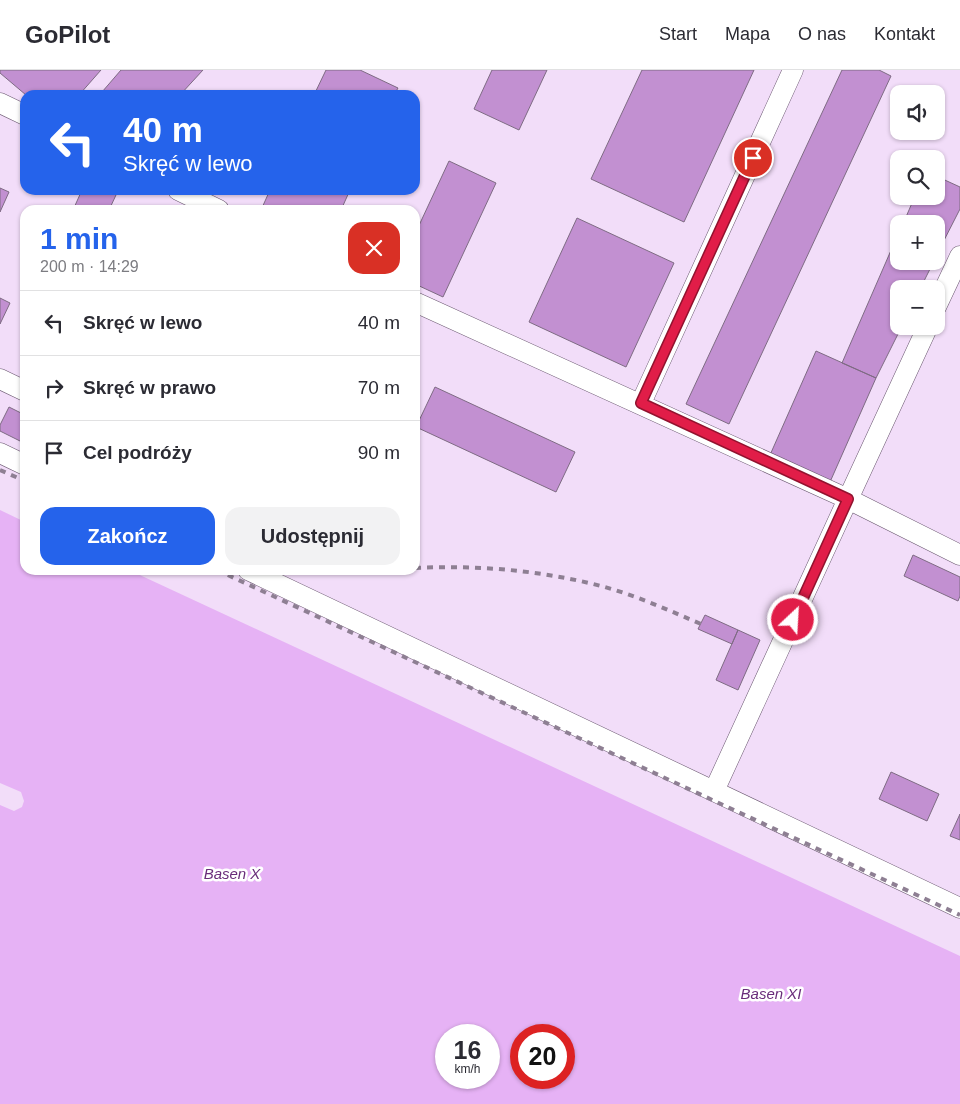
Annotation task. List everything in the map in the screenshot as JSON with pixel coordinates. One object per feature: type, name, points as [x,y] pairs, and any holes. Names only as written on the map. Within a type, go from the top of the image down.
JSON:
[{"type":"lane","points":[[641,403],[793,70]]},
{"type":"lane","points":[[0,102],[20,112]]},
{"type":"lane","points":[[188,195],[209,205]]},
{"type":"lane","points":[[945,288],[960,256]]},
{"type":"lane","points":[[420,304],[641,403],[848,499],[960,555]]},
{"type":"lane","points":[[714,792],[924,335]]},
{"type":"lane","points":[[0,379],[20,389]]},
{"type":"lane","points":[[0,453],[20,463]]},
{"type":"lane","points":[[258,575],[960,908]]},
{"type":"water","name":"Basen X","points":[[0,510],[20,520],[20,575],[140,575],[960,956],[960,1104],[0,1104]]},
{"type":"pier","points":[[0,783],[21,792],[24,801],[22,807],[14,811],[0,805]]},
{"type":"building","points":[[0,70],[101,70],[83,90],[20,90],[0,73]]},
{"type":"building","points":[[121,70],[203,70],[185,90],[104,90]]},
{"type":"building","points":[[326,70],[360,70],[398,88],[397,90],[316,90]]},
{"type":"building","points":[[492,70],[547,70],[519,130],[474,109]]},
{"type":"building","points":[[642,70],[754,70],[684,222],[591,179]]},
{"type":"building","points":[[842,70],[879,70],[891,76],[729,424],[686,404]]},
{"type":"building","points":[[449,161],[496,183],[443,297],[420,286],[420,223]]},
{"type":"building","points":[[945,180],[960,187],[960,209],[945,238],[945,215],[907,215],[911,205],[945,205]]},
{"type":"building","points":[[0,188],[9,192],[0,212]]},
{"type":"building","points":[[80,195],[116,195],[111,205],[75,205]]},
{"type":"building","points":[[268,195],[348,195],[343,205],[263,205]]},
{"type":"building","points":[[577,218],[674,263],[626,367],[529,322]]},
{"type":"building","points":[[890,253],[890,270],[930,270],[924,280],[890,280],[890,335],[898,335],[876,378],[842,363]]},
{"type":"building","points":[[0,298],[10,303],[0,324]]},
{"type":"building","points":[[816,351],[876,378],[830,482],[770,455]]},
{"type":"building","points":[[435,387],[575,452],[556,492],[420,429],[420,419]]},
{"type":"building","points":[[9,407],[20,412],[20,441],[0,431],[0,425]]},
{"type":"building","points":[[913,555],[960,577],[960,596],[958,601],[904,576]]},
{"type":"building","points":[[705,615],[738,630],[732,644],[698,629]]},
{"type":"building","points":[[738,630],[760,640],[738,690],[716,680]]},
{"type":"building","points":[[891,772],[939,794],[927,821],[879,799]]},
{"type":"building","points":[[960,814],[960,840],[950,836]]},
{"type":"railway","points":[[0,470],[20,479]]},
{"type":"railway","points":[[420,568],[485,568],[555,576],[601,586],[626,594],[701,624]]},
{"type":"railway","points":[[228,575],[960,915]]},
{"type":"route","points":[[753,158],[641,403],[848,499],[793,620]]},
{"type":"water label","name":"Basen XI","points":[[771,993]]}]
